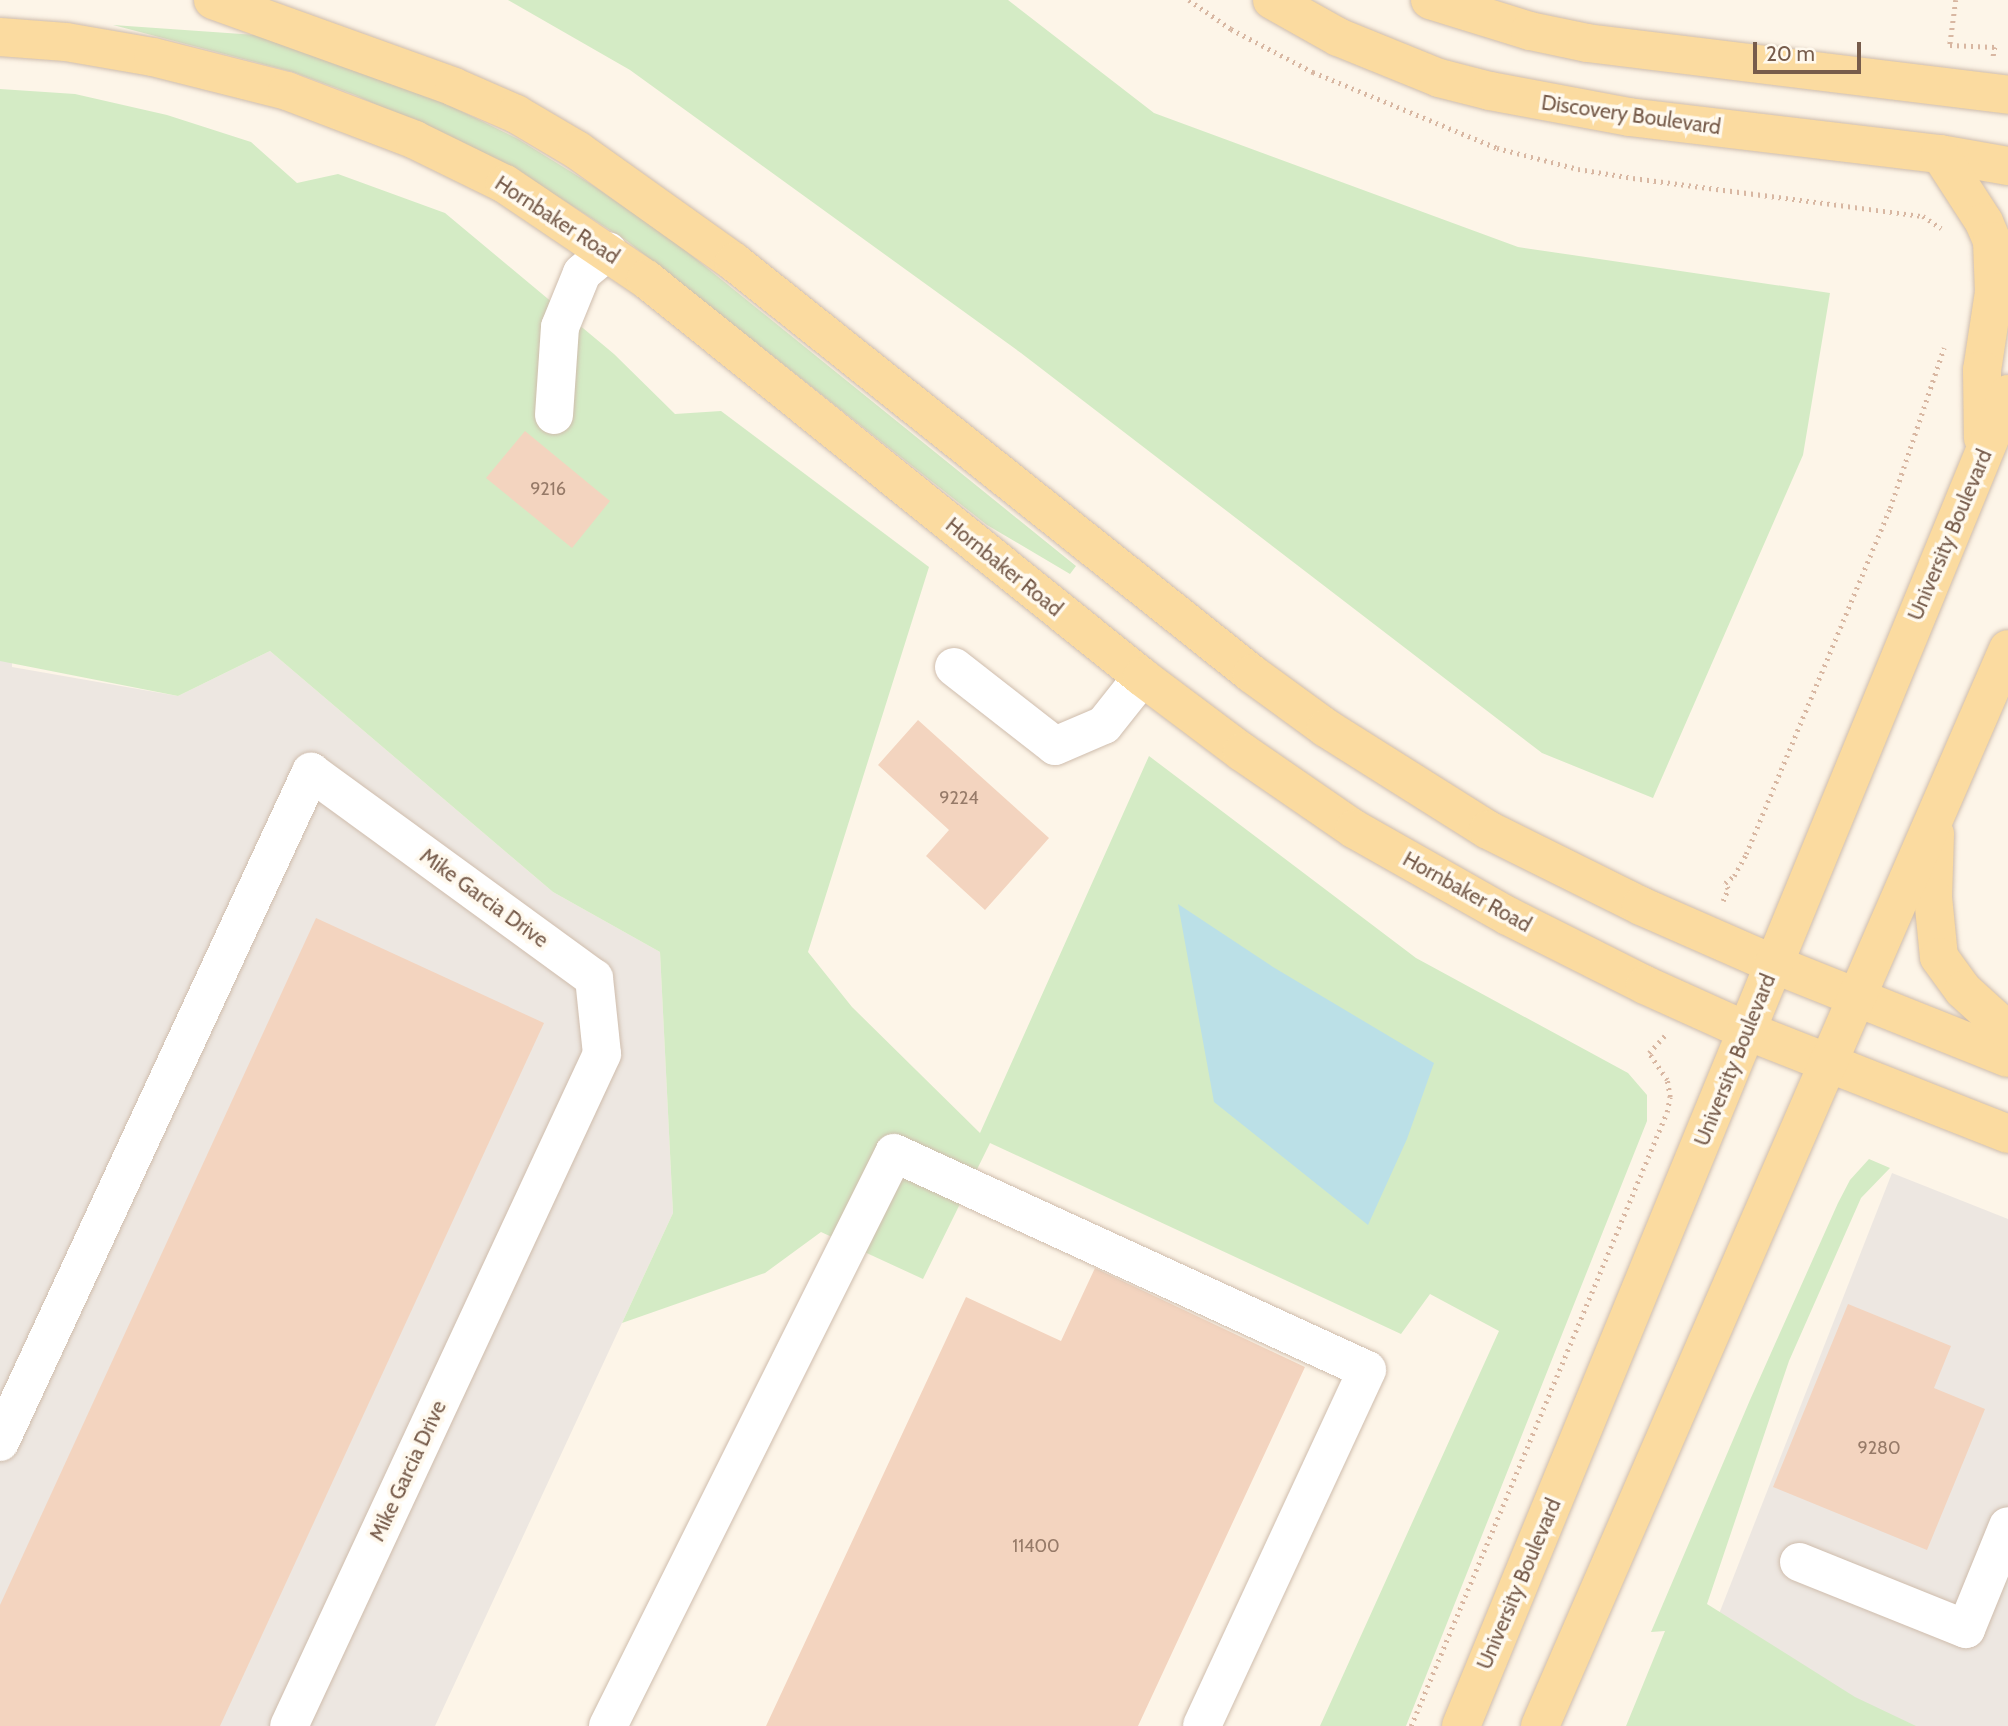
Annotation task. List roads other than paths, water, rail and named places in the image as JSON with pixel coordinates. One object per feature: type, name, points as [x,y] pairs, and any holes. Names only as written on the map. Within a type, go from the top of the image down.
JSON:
[{"type":"main road","points":[[213,0],[454,87],[516,114],[577,150],[734,262],[1252,674],[1326,727],[1488,830],[1641,906],[1773,964],[2008,1058]]},
{"type":"main road","name":"Discovery Boulevard","points":[[1272,0],[1338,37],[1439,78],[1490,91],[1629,117],[1940,154],[2008,166]]},
{"type":"main road","points":[[1430,0],[1530,31],[1587,43],[1998,83]]},
{"type":"main road","name":"Hornbaker Road","points":[[0,37],[66,42],[153,57],[287,91],[415,140],[505,184],[608,251],[1142,677],[1241,752],[1354,829],[1508,916],[1645,985],[1747,1031],[2008,1134]]},
{"type":"main road","points":[[1940,154],[1984,222],[1992,241],[1994,292],[1982,370],[1984,454]]},
{"type":"main road","name":"University Boulevard","points":[[1461,1726],[2008,394]]},
{"type":"main road","points":[[1539,1726],[1800,1133],[1828,1062],[2008,649]]},
{"type":"main road","points":[[1936,816],[1933,897],[1940,957],[1963,990],[2008,1031]]},
{"type":"lane","points":[[554,415],[560,327],[582,273],[608,251]]},
{"type":"lane","points":[[954,667],[1055,746],[1104,725],[1142,677]]},
{"type":"lane","name":"Mike Garcia Drive","points":[[0,1442],[311,772],[594,978],[602,1054],[289,1726]]},
{"type":"lane","points":[[608,1726],[894,1153],[1367,1370],[1202,1726]]},
{"type":"lane","points":[[1798,1563],[1966,1629],[2008,1526]]},
{"type":"water","points":[[1178,904],[1273,967],[1434,1063],[1407,1139],[1368,1225],[1214,1102]]}]
